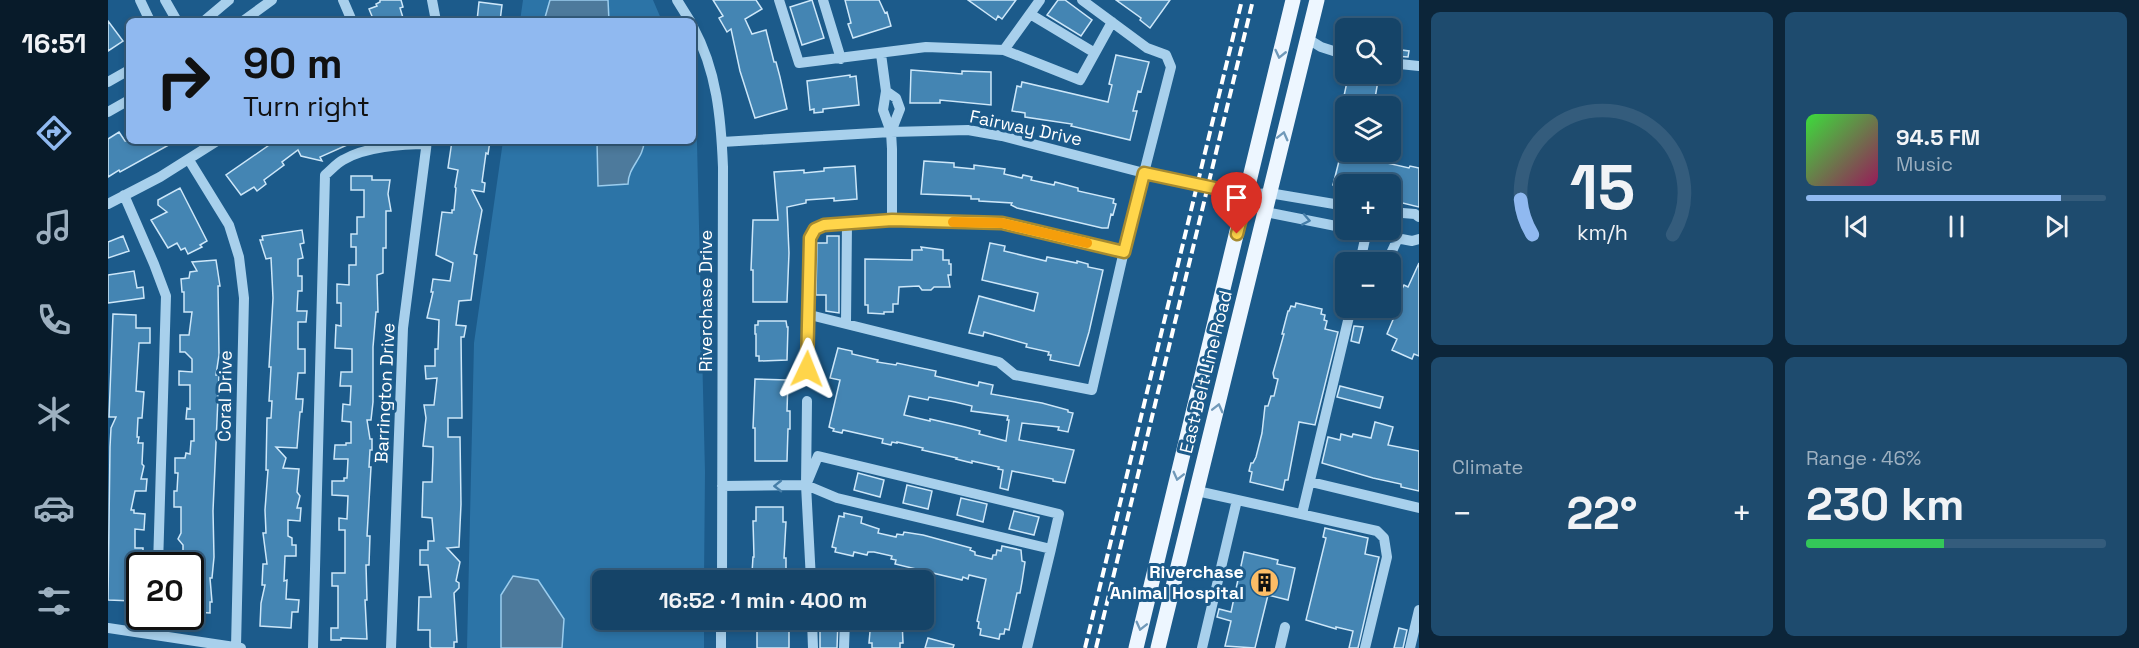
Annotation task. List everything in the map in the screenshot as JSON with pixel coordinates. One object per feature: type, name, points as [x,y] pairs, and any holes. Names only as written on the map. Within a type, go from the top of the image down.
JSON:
[{"type":"main road","name":"East Belt Line Road","points":[[1136,648],[1293,0]]},
{"type":"main road","name":"East Belt Line Road","points":[[1158,648],[1317,0]]},
{"type":"street","points":[[140,0],[149,18]]},
{"type":"street","points":[[165,0],[175,18]]},
{"type":"street","points":[[208,18],[229,0]]},
{"type":"street","points":[[247,18],[272,0]]},
{"type":"street","points":[[343,0],[351,18]]},
{"type":"street","points":[[432,0],[435,18]]},
{"type":"street","points":[[677,0],[688,18]]},
{"type":"street","points":[[780,0],[798,63],[926,47],[1004,50],[1080,80],[1112,22]]},
{"type":"street","points":[[823,0],[842,58]]},
{"type":"street","points":[[1004,50],[1040,0]]},
{"type":"street","points":[[810,315],[999,362],[1014,375],[1092,390],[1171,67],[1166,55],[1147,48],[1082,0]]},
{"type":"street","points":[[1030,14],[1095,53]]},
{"type":"street","name":"Riverchase Drive","points":[[696,34],[712,71],[722,120],[722,570]]},
{"type":"street","points":[[1308,39],[1335,52]]},
{"type":"street","points":[[881,54],[886,91],[884,110],[891,132],[892,220]]},
{"type":"street","points":[[1401,64],[1419,66]]},
{"type":"street","points":[[108,82],[126,72]]},
{"type":"street","points":[[886,91],[896,98],[900,109],[891,132]]},
{"type":"street","points":[[108,112],[126,102]]},
{"type":"street","name":"Fairway Drive","points":[[722,142],[968,130],[1002,136],[1144,173],[1247,195],[1269,193],[1335,205]]},
{"type":"street","points":[[108,204],[189,160],[213,144]]},
{"type":"street","points":[[313,648],[325,175],[344,159],[404,144]]},
{"type":"street","name":"Barrington Drive","points":[[391,648],[402,349],[427,144]]},
{"type":"street","name":"Coral Drive","points":[[189,160],[229,225],[239,257],[244,298],[239,648]]},
{"type":"street","points":[[124,195],[166,297],[158,552]]},
{"type":"street","name":"Fairway Drive","points":[[1247,195],[1266,212]]},
{"type":"street","points":[[1266,212],[1335,226]]},
{"type":"street","points":[[1401,213],[1415,214],[1419,217]]},
{"type":"street","points":[[807,369],[810,238],[819,226],[892,220],[1002,223],[1124,252]]},
{"type":"street","points":[[846,324],[847,223]]},
{"type":"street","points":[[1401,239],[1412,241],[1419,239]]},
{"type":"street","points":[[1302,514],[1349,318]]},
{"type":"street","points":[[807,401],[806,485],[810,570]]},
{"type":"street","points":[[806,485],[818,456],[1059,514],[1027,648]]},
{"type":"street","points":[[1311,482],[1419,508]]},
{"type":"street","points":[[722,486],[806,485],[837,498],[1051,549]]},
{"type":"street","points":[[1197,491],[1377,531],[1384,538],[1388,557],[1365,648]]},
{"type":"street","points":[[1202,648],[1237,500]]},
{"type":"street","points":[[1410,648],[1419,610]]},
{"type":"street","points":[[1280,648],[1285,627]]},
{"type":"street","points":[[108,628],[239,648]]},
{"type":"street","points":[[156,630],[156,635]]},
{"type":"street","points":[[722,630],[722,648]]},
{"type":"street","points":[[812,630],[813,648]]},
{"type":"street","points":[[844,648],[845,630]]},
{"type":"shaded area","points":[[523,0],[653,0],[661,18],[520,18]]},
{"type":"shaded area","points":[[550,0],[608,0],[609,18],[545,18]]},
{"type":"shaded area","points":[[696,102],[705,472],[704,570],[592,570],[592,630],[704,630],[704,648],[467,648],[474,343],[503,144],[696,144]]},
{"type":"shaded area","points":[[597,144],[644,144],[642,152],[630,172],[628,184],[598,186]]},
{"type":"shaded area","points":[[513,576],[538,580],[564,619],[562,648],[501,648],[501,595]]},
{"type":"building","points":[[380,0],[401,0],[403,7],[400,8],[403,18],[373,18],[369,9]]},
{"type":"building","points":[[713,0],[756,0],[762,9],[745,19],[752,34],[766,30],[787,109],[755,118],[740,71],[731,29],[727,32],[719,18],[723,16]]},
{"type":"building","points":[[812,0],[824,38],[802,45],[790,7]]},
{"type":"building","points":[[845,0],[879,0],[885,13],[887,12],[891,26],[853,38],[848,24],[851,23]]},
{"type":"building","points":[[968,0],[1016,0],[1002,19],[998,16],[996,20]]},
{"type":"building","points":[[1058,0],[1065,0],[1092,20],[1081,36],[1047,15]]},
{"type":"building","points":[[1116,0],[1170,0],[1150,28],[1140,20],[1141,18]]},
{"type":"building","points":[[479,2],[502,5],[500,18],[477,18]]},
{"type":"building","points":[[108,21],[123,41],[108,51]]},
{"type":"building","points":[[1401,50],[1409,51],[1408,57],[1401,56]]},
{"type":"building","points":[[1116,55],[1149,62],[1133,111],[1137,111],[1130,140],[1071,126],[1072,124],[1025,117],[1025,113],[1012,111],[1017,86],[1021,87],[1022,82],[1108,102],[1112,85],[1109,84]]},
{"type":"building","points":[[911,70],[962,74],[962,71],[991,72],[991,105],[940,100],[940,103],[910,103]]},
{"type":"building","points":[[850,75],[850,77],[856,76],[859,105],[823,109],[823,112],[814,113],[814,109],[810,110],[807,81]]},
{"type":"building","points":[[1347,84],[1377,84],[1375,96],[1344,96]]},
{"type":"building","points":[[119,132],[126,144],[171,144],[108,177],[108,139]]},
{"type":"building","points":[[271,144],[349,144],[320,157],[322,161],[301,156],[298,150],[282,162],[284,165],[264,180],[266,184],[257,191],[254,187],[241,195],[226,175]]},
{"type":"building","points":[[452,144],[490,144],[482,182],[485,183],[484,192],[472,190],[482,210],[474,254],[477,255],[471,300],[459,301],[456,325],[466,326],[464,337],[461,337],[462,418],[448,418],[448,437],[460,437],[459,547],[447,548],[460,562],[456,581],[459,583],[459,588],[454,593],[457,642],[454,642],[454,648],[432,648],[430,647],[430,630],[418,630],[419,597],[431,597],[428,565],[420,565],[420,550],[428,550],[428,541],[434,541],[432,518],[422,517],[423,482],[432,482],[433,447],[423,446],[426,418],[424,405],[434,405],[437,378],[426,379],[425,366],[435,366],[435,349],[438,349],[439,320],[427,318],[433,292],[431,292],[433,279],[450,281],[453,263],[436,255],[442,212],[452,213],[454,210],[458,170],[448,168]]},
{"type":"building","points":[[924,161],[954,163],[954,167],[974,169],[974,165],[1005,169],[1004,174],[1022,178],[1023,175],[1032,177],[1031,180],[1054,185],[1055,182],[1078,188],[1078,191],[1114,199],[1113,203],[1116,204],[1108,228],[1102,228],[1017,208],[1011,205],[1012,203],[979,201],[979,199],[971,199],[971,196],[921,194]]},
{"type":"building","points":[[1339,162],[1382,162],[1419,168],[1419,207],[1401,203],[1401,174],[1336,174]]},
{"type":"building","points":[[855,166],[857,199],[806,200],[806,203],[787,207],[789,253],[787,302],[753,302],[753,270],[751,270],[753,220],[778,220],[774,172],[804,170],[804,173],[824,171],[824,168]]},
{"type":"building","points":[[351,176],[372,176],[372,180],[390,180],[388,194],[391,211],[386,211],[383,273],[377,275],[378,312],[376,312],[373,347],[373,402],[371,420],[367,420],[370,439],[372,439],[372,450],[370,450],[369,467],[371,467],[367,536],[370,536],[369,565],[366,565],[367,600],[365,600],[367,639],[331,640],[331,628],[338,628],[338,586],[332,586],[332,573],[345,573],[345,530],[339,530],[339,518],[347,519],[348,496],[332,495],[332,481],[344,481],[344,478],[347,478],[348,459],[334,459],[335,445],[351,443],[351,422],[342,421],[343,404],[350,405],[351,386],[340,386],[341,372],[352,372],[352,349],[335,348],[336,325],[341,326],[341,303],[337,303],[337,284],[349,285],[349,265],[356,265],[356,247],[351,247],[351,234],[357,234],[357,217],[364,217],[364,190],[351,190]]},
{"type":"building","points":[[180,188],[207,241],[200,245],[202,247],[188,254],[185,248],[181,250],[177,243],[168,248],[151,220],[167,212],[158,205],[158,200]]},
{"type":"building","points":[[302,230],[304,243],[300,244],[303,258],[298,259],[298,276],[302,276],[302,291],[298,291],[297,311],[307,311],[306,322],[298,322],[298,349],[305,349],[305,373],[298,373],[296,399],[303,399],[302,412],[300,412],[297,448],[276,447],[286,458],[283,468],[299,469],[297,492],[300,496],[297,508],[301,508],[300,521],[288,520],[288,536],[292,538],[292,545],[296,545],[296,556],[285,556],[284,581],[287,580],[286,599],[299,600],[298,612],[292,612],[291,628],[260,626],[265,585],[262,585],[263,564],[267,564],[263,533],[266,533],[267,418],[271,418],[272,401],[269,401],[271,367],[269,367],[273,298],[271,258],[266,259],[260,240],[263,240],[262,236]]},
{"type":"building","points":[[123,236],[129,251],[108,258],[108,242]]},
{"type":"building","points":[[827,236],[839,236],[839,313],[826,311],[826,295],[816,295],[817,243],[827,243]]},
{"type":"building","points":[[990,243],[1005,246],[1004,251],[1046,261],[1047,257],[1077,263],[1077,261],[1088,264],[1088,267],[1103,270],[1079,366],[1050,360],[1049,352],[1026,347],[1027,344],[984,332],[983,336],[969,333],[979,296],[1034,311],[1038,293],[982,280]]},
{"type":"building","points":[[921,247],[943,250],[943,260],[949,260],[951,264],[951,275],[948,275],[950,287],[922,290],[919,286],[899,287],[898,304],[893,304],[893,312],[868,313],[868,305],[865,305],[865,259],[912,260],[912,250],[922,250]]},
{"type":"building","points":[[216,260],[220,286],[218,286],[219,355],[216,375],[219,375],[213,511],[214,557],[212,578],[210,578],[212,602],[210,602],[210,613],[204,613],[204,552],[183,552],[183,545],[178,539],[181,533],[181,507],[174,507],[174,491],[177,491],[178,473],[175,473],[175,458],[185,458],[186,453],[190,454],[191,441],[194,441],[194,419],[186,419],[187,408],[190,409],[190,385],[179,385],[179,371],[192,372],[192,359],[185,352],[180,352],[180,335],[189,335],[192,312],[184,312],[184,292],[182,292],[181,279],[189,278],[190,272],[197,271],[192,262]]},
{"type":"building","points":[[1419,263],[1419,356],[1414,354],[1412,359],[1392,350],[1397,339],[1387,334],[1394,318],[1401,318],[1401,291],[1404,285],[1408,287]]},
{"type":"building","points":[[134,271],[137,288],[143,287],[144,298],[108,303],[108,275]]},
{"type":"building","points":[[1296,303],[1322,309],[1321,314],[1325,315],[1324,320],[1327,321],[1325,329],[1338,332],[1315,425],[1299,422],[1288,480],[1285,480],[1283,490],[1250,482],[1252,472],[1249,471],[1256,457],[1262,433],[1265,406],[1268,406],[1271,396],[1274,396],[1278,379],[1274,378],[1273,373],[1288,311],[1291,306],[1295,307]]},
{"type":"building","points":[[113,314],[136,315],[136,328],[150,328],[150,343],[139,343],[136,391],[144,392],[142,418],[138,418],[137,437],[139,437],[138,443],[143,443],[142,464],[144,466],[141,479],[147,479],[146,491],[135,491],[131,510],[134,510],[134,513],[145,514],[144,530],[135,529],[135,548],[143,548],[143,552],[126,552],[126,601],[108,600],[110,447],[111,428],[116,417],[109,417]]},
{"type":"building","points":[[758,321],[786,321],[788,327],[787,360],[759,361],[759,356],[756,356],[755,334],[755,325],[758,325]]},
{"type":"building","points":[[1354,326],[1363,327],[1359,343],[1351,341]]},
{"type":"building","points":[[838,348],[878,360],[877,362],[896,365],[897,363],[936,371],[935,376],[978,386],[979,382],[993,385],[991,394],[1068,410],[1073,413],[1068,432],[1058,430],[1059,427],[1022,423],[1019,440],[1074,450],[1065,483],[1012,471],[1008,490],[1000,488],[1003,470],[998,469],[999,467],[972,461],[972,463],[897,442],[892,442],[891,445],[882,443],[883,439],[843,430],[842,433],[833,431],[834,429],[829,427],[840,380],[830,378]],"holes":[[[909,396],[928,400],[929,397],[955,402],[972,406],[971,411],[1008,416],[1006,441],[979,434],[980,431],[965,427],[904,415]]]},
{"type":"building","points":[[755,379],[788,380],[787,411],[790,411],[790,429],[788,429],[787,461],[755,461],[755,428],[753,428]]},
{"type":"building","points":[[1340,386],[1383,397],[1380,408],[1337,397]]},
{"type":"building","points":[[1375,422],[1393,427],[1388,445],[1419,451],[1419,491],[1322,463],[1328,437],[1340,440],[1341,434],[1352,437],[1353,434],[1371,438]]},
{"type":"building","points":[[858,473],[884,480],[880,497],[854,490]]},
{"type":"building","points":[[907,485],[932,491],[928,509],[903,503]]},
{"type":"building","points":[[961,498],[987,504],[983,522],[957,515]]},
{"type":"building","points":[[756,507],[783,507],[783,522],[786,522],[784,558],[786,558],[786,570],[752,570],[753,521],[756,521]]},
{"type":"building","points":[[1014,511],[1039,517],[1034,535],[1009,529]]},
{"type":"building","points":[[844,513],[862,517],[861,523],[879,529],[878,533],[896,537],[897,534],[903,535],[904,532],[923,535],[971,548],[970,550],[975,552],[975,555],[992,559],[997,550],[1001,551],[1002,546],[1021,550],[1022,561],[1025,562],[1020,593],[1017,593],[1009,630],[1005,629],[999,639],[980,635],[981,629],[978,628],[979,622],[977,621],[986,579],[969,575],[968,579],[963,577],[962,580],[934,573],[934,570],[920,570],[895,564],[896,560],[891,559],[892,556],[874,552],[868,552],[867,555],[854,552],[853,556],[835,552],[836,548],[832,547],[839,516],[844,517]]},
{"type":"building","points":[[1325,528],[1368,538],[1365,554],[1379,557],[1358,648],[1349,648],[1353,631],[1336,627],[1336,629],[1306,620],[1326,538],[1323,537]]},
{"type":"building","points":[[1244,552],[1278,560],[1277,564],[1295,568],[1288,600],[1268,595],[1255,648],[1225,646],[1231,621],[1217,617],[1219,609],[1231,612]]},
{"type":"building","points":[[1399,628],[1407,630],[1403,648],[1394,648]]},
{"type":"building","points":[[757,630],[789,630],[789,648],[757,648]]},
{"type":"building","points":[[820,630],[838,630],[837,648],[820,648]]},
{"type":"building","points":[[870,630],[902,630],[903,643],[900,643],[900,648],[872,648],[872,643],[869,643]]},
{"type":"building","points":[[928,638],[954,645],[953,648],[925,648]]},
{"type":"railway","points":[[1085,648],[1242,0]]},
{"type":"railway","points":[[1096,648],[1253,0]]},
{"type":"slow traffic","points":[[953,222],[1002,223],[1087,243]]},
{"type":"place","name":"Riverchase Animal Hospital","points":[[1265,582]]},
{"type":"route","points":[[807,369],[810,238],[819,226],[892,220],[1002,223],[1124,252],[1144,173],[1247,195],[1237,234]]}]
